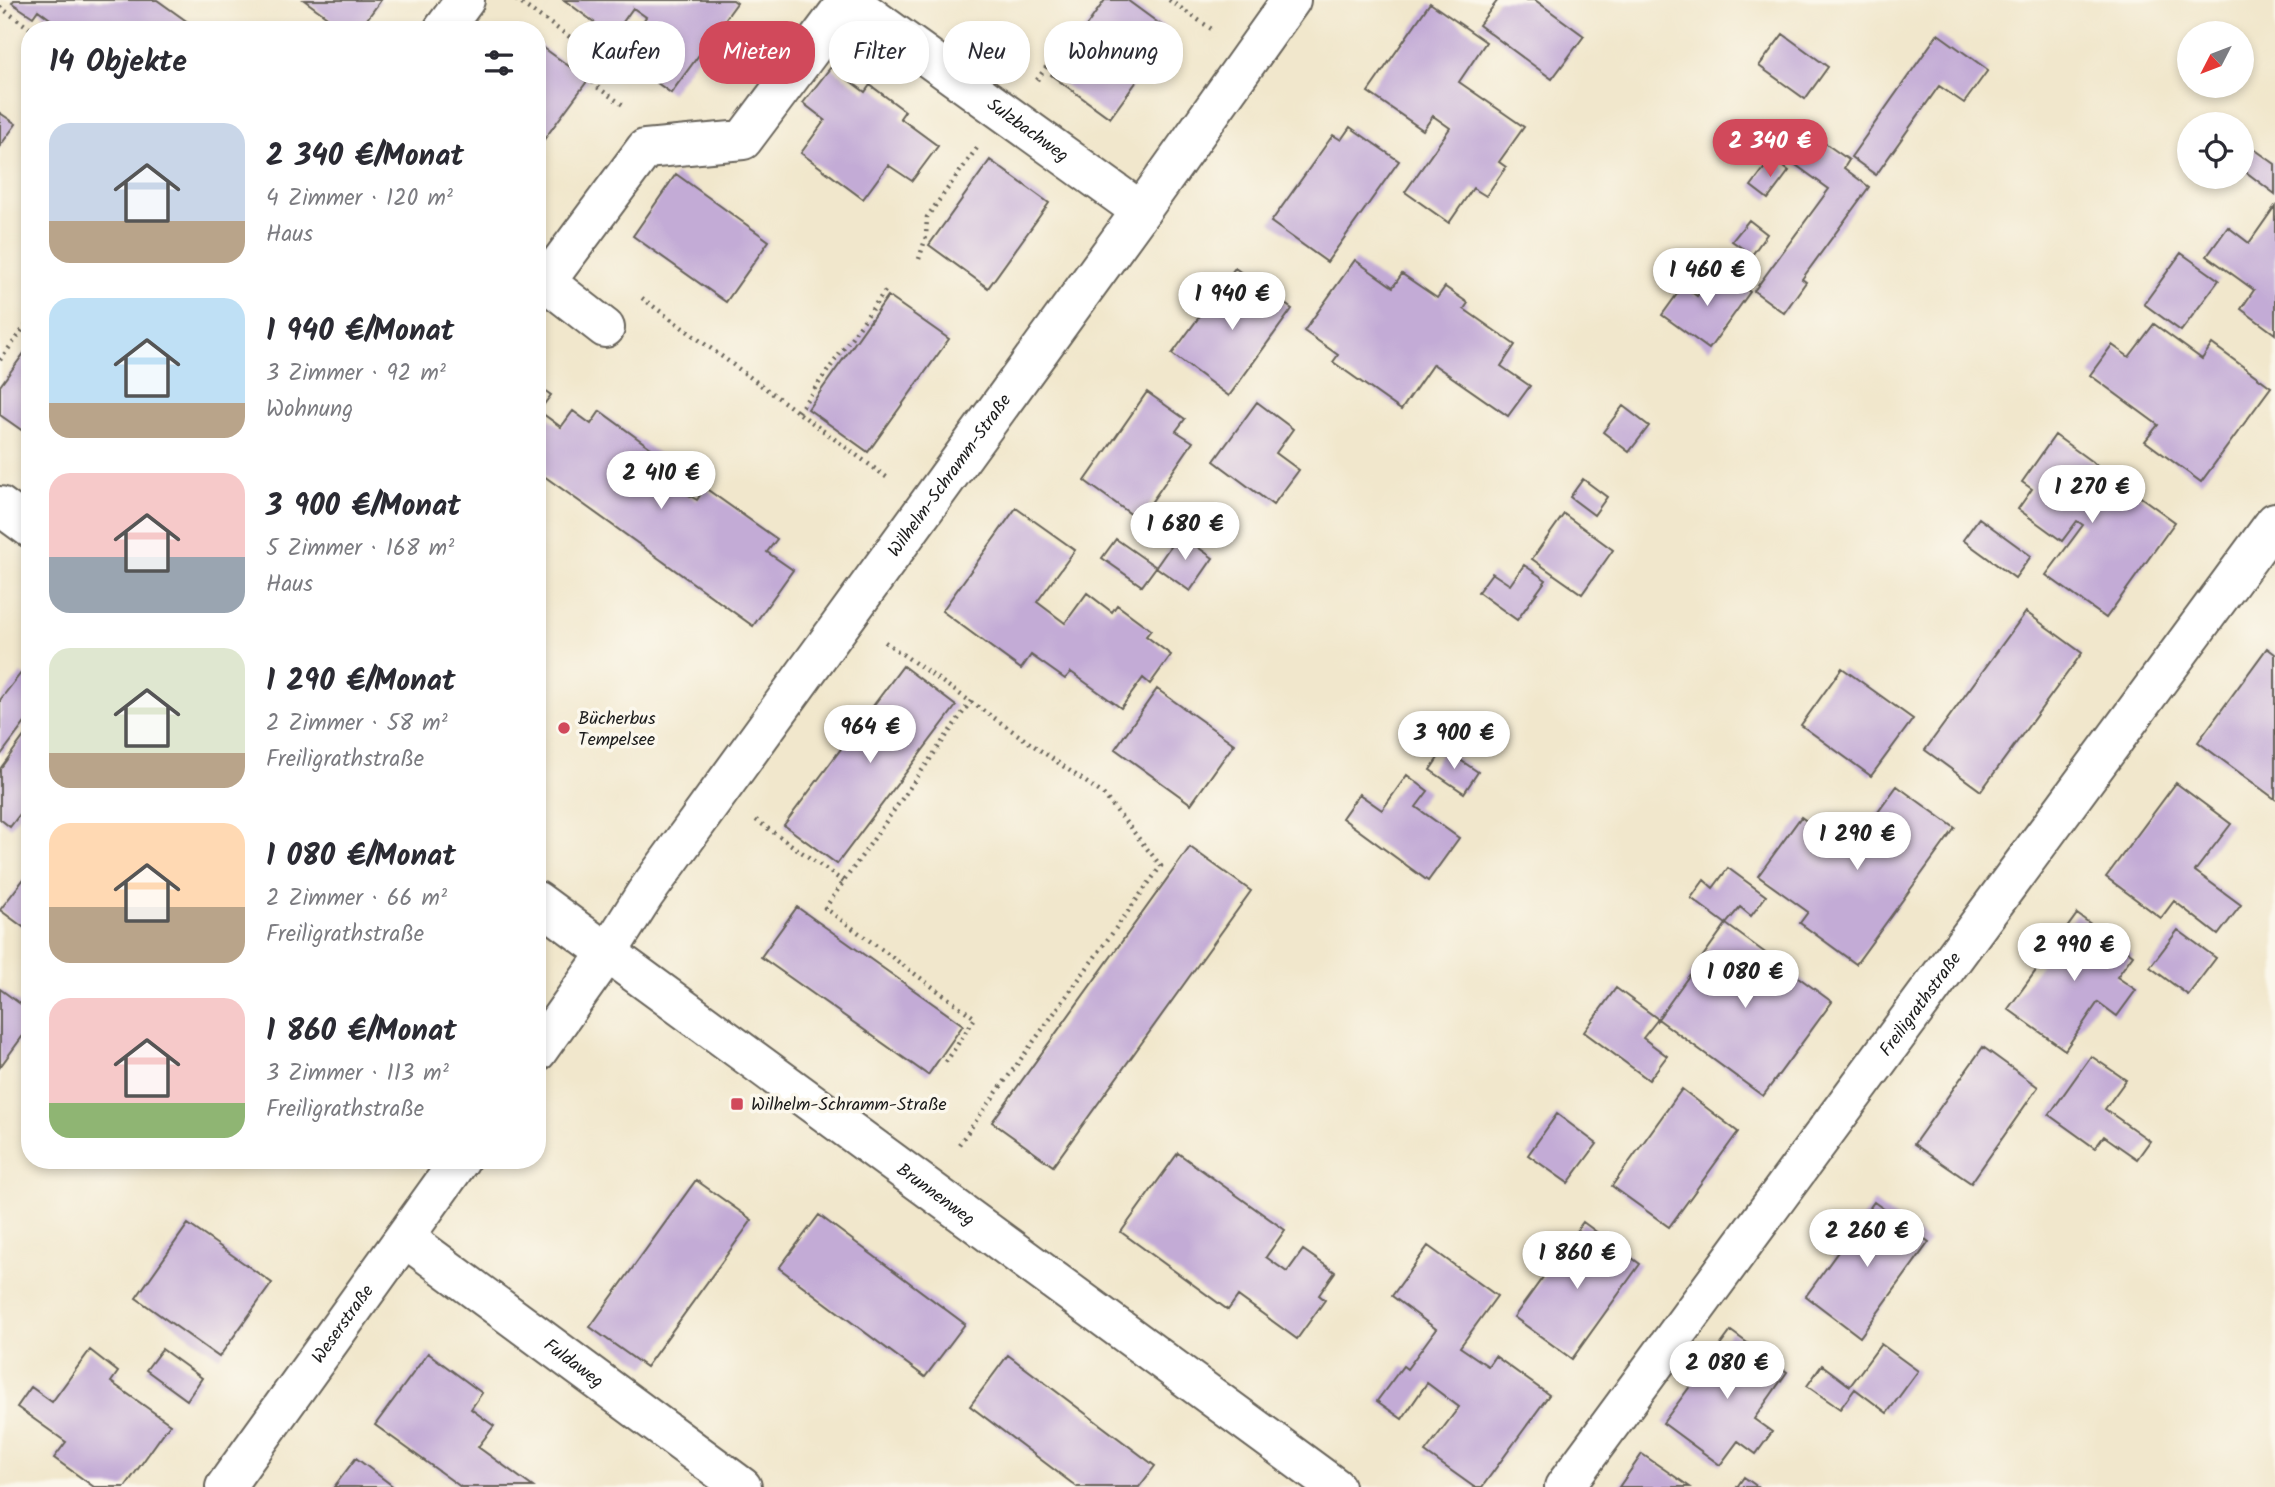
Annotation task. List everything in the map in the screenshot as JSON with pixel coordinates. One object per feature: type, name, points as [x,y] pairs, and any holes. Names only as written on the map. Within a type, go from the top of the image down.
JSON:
[{"type":"street","points":[[450,21],[466,0]]},
{"type":"street","points":[[605,328],[546,282],[645,149],[743,140],[848,0]]},
{"type":"street","name":"Sulzbachweg","points":[[848,0],[1141,211]]},
{"type":"street","name":"Wilhelm-Schramm-Straße","points":[[608,952],[645,894],[1291,0]]},
{"type":"street","points":[[0,506],[21,521]]},
{"type":"street","name":"Freiligrathstraße","points":[[1564,1487],[2275,522]]},
{"type":"street","name":"Brunnenweg","points":[[546,907],[1335,1487]]},
{"type":"street","points":[[546,1039],[608,952]]},
{"type":"street","name":"Weserstraße","points":[[225,1487],[454,1169]]},
{"type":"street","name":"Fuldaweg","points":[[405,1238],[742,1487]]},
{"type":"path","points":[[516,0],[583,46],[594,85],[679,145]]},
{"type":"path","points":[[0,6],[21,22]]},
{"type":"path","points":[[919,258],[926,237],[927,217],[978,147]]},
{"type":"path","points":[[798,412],[885,291]]},
{"type":"path","points":[[637,293],[926,506]]},
{"type":"path","points":[[0,360],[21,332]]},
{"type":"path","points":[[847,616],[1104,794],[1161,866],[957,1147]]},
{"type":"path","points":[[946,1062],[975,1018],[825,908],[971,701]]},
{"type":"path","points":[[719,793],[844,882]]},
{"type":"building","points":[[14,0],[157,0],[186,21],[53,21],[38,10],[33,17],[12,3]]},
{"type":"building","points":[[304,0],[381,0],[366,21],[333,21]]},
{"type":"building","points":[[564,0],[733,0],[737,3],[724,21],[699,21],[699,55],[685,74],[685,21],[643,21],[646,17],[633,8],[624,21],[593,21]]},
{"type":"building","points":[[1105,0],[1127,0],[1156,21],[1090,21]]},
{"type":"building","points":[[1498,0],[1535,0],[1584,36],[1552,79],[1479,25]]},
{"type":"building","points":[[1430,3],[1486,42],[1459,82],[1524,127],[1499,162],[1506,167],[1486,196],[1473,188],[1449,223],[1405,192],[1450,128],[1433,116],[1423,130],[1368,92]]},
{"type":"building","points":[[1783,34],[1828,67],[1805,99],[1759,66]]},
{"type":"building","points":[[1938,34],[1988,70],[1964,103],[1939,86],[1876,175],[1851,157]]},
{"type":"building","points":[[546,50],[567,65],[567,84],[585,84],[546,137]]},
{"type":"building","points":[[829,70],[829,84],[854,84],[865,92],[870,85],[905,111],[900,118],[938,146],[912,181],[888,165],[863,199],[801,153],[825,120],[803,103]]},
{"type":"building","points":[[659,84],[678,84],[671,93]]},
{"type":"building","points":[[1063,84],[1135,84],[1110,118]]},
{"type":"building","points":[[0,113],[16,124],[0,146]]},
{"type":"building","points":[[1350,127],[1399,161],[1327,262],[1271,222],[1333,135],[1341,140]]},
{"type":"building","points":[[1809,132],[1849,160],[1844,168],[1869,187],[1802,279],[1806,282],[1784,313],[1754,291],[1829,189],[1789,160]]},
{"type":"building","points":[[2254,149],[2275,164],[2275,194],[2254,178]]},
{"type":"building","points":[[1772,158],[1789,171],[1768,199],[1751,186]]},
{"type":"building","points":[[990,160],[1049,203],[988,288],[929,245]]},
{"type":"building","points":[[676,174],[769,241],[726,302],[633,236]]},
{"type":"building","points":[[2275,206],[2275,334],[2241,309],[2254,290],[2207,256],[2228,227],[2249,243]]},
{"type":"building","points":[[1749,220],[1767,234],[1752,255],[1732,241]]},
{"type":"building","points":[[2181,253],[2219,280],[2181,331],[2144,304]]},
{"type":"building","points":[[1355,260],[1393,287],[1402,274],[1437,298],[1445,287],[1468,303],[1464,309],[1515,345],[1501,366],[1530,386],[1508,416],[1433,364],[1401,410],[1333,362],[1338,355],[1304,331]]},
{"type":"building","points":[[1235,268],[1292,309],[1229,396],[1172,354]]},
{"type":"building","points":[[1718,268],[1750,292],[1709,349],[1662,315],[1683,286],[1697,296]]},
{"type":"building","points":[[888,296],[949,339],[868,452],[808,409]]},
{"type":"building","points":[[2154,324],[2202,359],[2212,344],[2271,387],[2201,482],[2145,441],[2158,425],[2090,375],[2112,345],[2129,357]]},
{"type":"building","points":[[21,357],[21,430],[0,415],[0,386]]},
{"type":"building","points":[[1147,392],[1185,419],[1176,431],[1193,442],[1139,520],[1085,481]]},
{"type":"building","points":[[1257,402],[1293,429],[1276,453],[1299,470],[1273,505],[1214,461]]},
{"type":"building","points":[[1623,406],[1649,426],[1629,452],[1603,432]]},
{"type":"building","points":[[573,411],[591,424],[600,411],[670,462],[661,474],[682,491],[697,500],[705,488],[777,539],[767,552],[793,570],[753,626],[546,477],[546,416],[561,427]]},
{"type":"building","points":[[2055,435],[2175,522],[2106,618],[2046,575],[2083,525],[2077,521],[2062,541],[2018,509],[2032,489],[2022,482]]},
{"type":"building","points":[[1583,479],[1607,497],[1594,515],[1570,497]]},
{"type":"building","points":[[1016,508],[1075,550],[1037,602],[1065,623],[1087,593],[1112,612],[1117,605],[1151,630],[1146,636],[1171,655],[1150,684],[1143,678],[1121,708],[1071,672],[1065,679],[1031,655],[1021,669],[942,611]]},
{"type":"building","points":[[1564,514],[1613,550],[1582,594],[1532,559]]},
{"type":"building","points":[[1979,518],[2031,556],[2015,578],[1963,540]]},
{"type":"building","points":[[1179,534],[1213,558],[1190,591],[1156,567]]},
{"type":"building","points":[[1116,539],[1156,567],[1142,586],[1102,558]]},
{"type":"building","points":[[1524,565],[1546,580],[1517,620],[1478,592],[1492,573],[1510,585]]},
{"type":"building","points":[[2026,612],[2082,653],[1981,791],[1925,750]]},
{"type":"building","points":[[2267,648],[2275,654],[2275,799],[2198,742]]},
{"type":"building","points":[[903,666],[956,706],[837,864],[784,825]]},
{"type":"building","points":[[1842,668],[1913,719],[1871,776],[1801,725]]},
{"type":"building","points":[[21,673],[21,728],[0,756],[0,700]]},
{"type":"building","points":[[1157,689],[1234,744],[1191,804],[1115,749]]},
{"type":"building","points":[[21,740],[21,813],[10,827],[0,819],[0,769]]},
{"type":"building","points":[[1444,749],[1478,772],[1464,793],[1430,770]]},
{"type":"building","points":[[1407,775],[1428,791],[1416,807],[1459,838],[1428,881],[1342,818],[1359,794],[1382,810]]},
{"type":"building","points":[[2176,783],[2231,824],[2195,871],[2241,905],[2218,935],[2174,901],[2161,918],[2106,877]]},
{"type":"building","points":[[1897,786],[1955,828],[1856,964],[1800,923],[1808,912],[1758,876],[1801,817],[1849,852]]},
{"type":"building","points":[[1190,847],[1251,891],[1053,1166],[992,1122]]},
{"type":"building","points":[[1728,868],[1766,896],[1751,916],[1740,907],[1726,924],[1691,898],[1704,880],[1713,888]]},
{"type":"building","points":[[21,883],[21,925],[0,910]]},
{"type":"building","points":[[797,907],[963,1025],[928,1075],[761,957]]},
{"type":"building","points":[[2077,914],[2133,955],[2117,977],[2136,990],[2117,1016],[2098,1002],[2065,1050],[2008,1009]]},
{"type":"building","points":[[1726,924],[1832,1002],[1763,1096],[1658,1019]]},
{"type":"building","points":[[2178,930],[2216,958],[2188,995],[2150,967]]},
{"type":"building","points":[[1616,988],[1658,1019],[1643,1038],[1667,1056],[1649,1080],[1584,1032]]},
{"type":"building","points":[[0,989],[21,1004],[21,1038],[0,1067]]},
{"type":"building","points":[[1983,1047],[2038,1087],[1971,1183],[1914,1144]]},
{"type":"building","points":[[2091,1056],[2126,1080],[2105,1109],[2150,1141],[2137,1159],[2104,1136],[2095,1148],[2049,1115]]},
{"type":"building","points":[[1682,1089],[1738,1132],[1669,1227],[1612,1186]]},
{"type":"building","points":[[1557,1114],[1597,1144],[1568,1183],[1528,1155]]},
{"type":"building","points":[[1178,1153],[1285,1230],[1266,1257],[1287,1272],[1303,1250],[1335,1272],[1319,1295],[1325,1300],[1297,1339],[1238,1296],[1228,1310],[1121,1232]]},
{"type":"building","points":[[696,1180],[752,1220],[646,1367],[590,1327]]},
{"type":"building","points":[[1874,1202],[1929,1242],[1860,1337],[1806,1296]]},
{"type":"building","points":[[819,1215],[965,1324],[925,1377],[779,1268]]},
{"type":"building","points":[[1583,1222],[1640,1264],[1572,1359],[1514,1317]]},
{"type":"building","points":[[188,1224],[272,1283],[219,1357],[136,1298]]},
{"type":"building","points":[[1428,1246],[1497,1296],[1460,1347],[1488,1366],[1495,1356],[1549,1395],[1482,1487],[1474,1487],[1425,1452],[1459,1407],[1427,1383],[1402,1419],[1377,1401],[1403,1366],[1407,1369],[1436,1329],[1392,1296]]},
{"type":"building","points":[[1731,1331],[1787,1372],[1754,1419],[1772,1432],[1756,1454],[1738,1441],[1720,1465],[1663,1423]]},
{"type":"building","points":[[1881,1344],[1918,1371],[1887,1413],[1855,1389],[1840,1409],[1807,1386],[1822,1365],[1850,1386]]},
{"type":"building","points":[[162,1349],[202,1378],[187,1400],[146,1370]]},
{"type":"building","points":[[90,1350],[118,1372],[111,1382],[170,1424],[125,1487],[94,1487],[54,1458],[66,1442],[17,1407],[31,1387],[52,1402]]},
{"type":"building","points":[[428,1353],[482,1393],[471,1409],[494,1426],[478,1447],[533,1487],[461,1487],[375,1425]]},
{"type":"building","points":[[1008,1355],[1155,1466],[1139,1487],[1077,1487],[970,1406]]},
{"type":"building","points":[[1642,1454],[1690,1487],[1619,1487]]},
{"type":"building","points":[[356,1458],[394,1487],[334,1487]]},
{"type":"building","points":[[1744,1477],[1758,1487],[1737,1487]]},
{"type":"place","name":"Bücherbus Tempelsee","points":[[564,728]]},
{"type":"place","name":"Wilhelm-Schramm-Straße","points":[[737,1104]]}]
